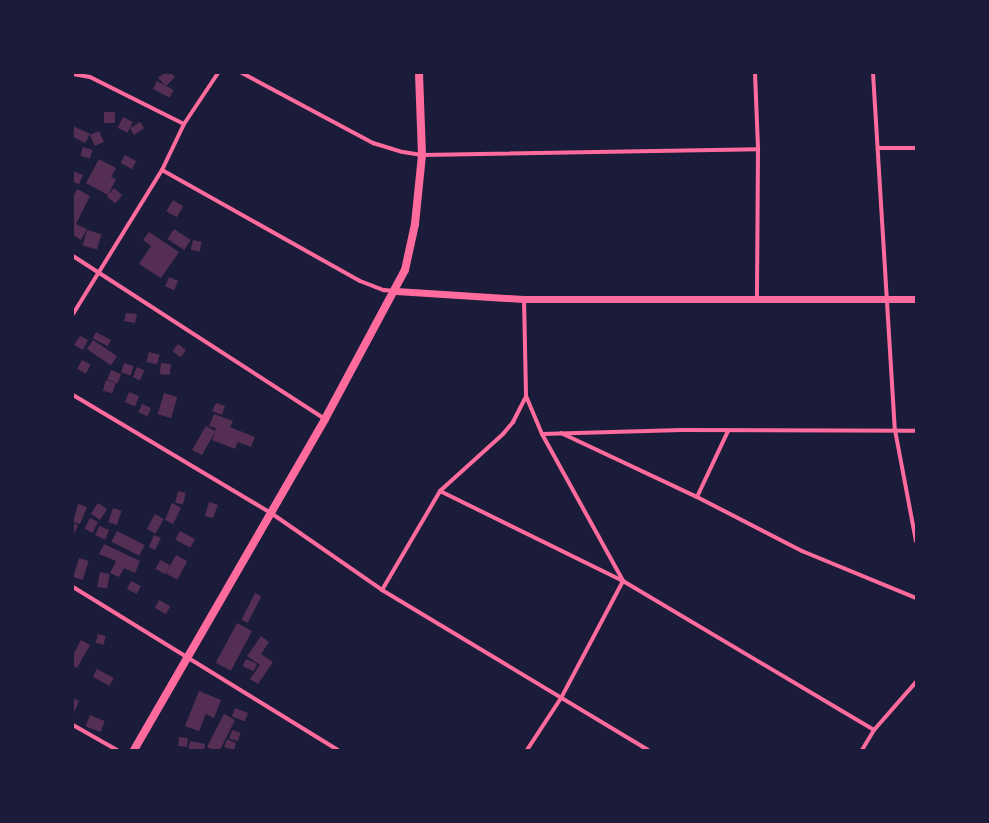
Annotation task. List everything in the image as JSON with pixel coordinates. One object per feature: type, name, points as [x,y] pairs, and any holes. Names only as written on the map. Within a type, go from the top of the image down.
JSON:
[{"type":"main road","points":[[134,750],[325,419],[396,291],[405,270],[410,249],[422,155],[419,73]]},
{"type":"street","points":[[73,314],[100,274],[162,170],[184,124],[218,73]]},
{"type":"street","points":[[242,73],[373,143],[422,155],[758,149]]},
{"type":"street","points":[[755,73],[758,149],[757,300]]},
{"type":"street","points":[[873,73],[879,148],[895,430],[916,541]]},
{"type":"street","points":[[73,74],[90,77],[184,124]]},
{"type":"street","points":[[879,148],[916,148]]},
{"type":"street","points":[[162,170],[360,281],[384,290],[524,299],[916,300]]},
{"type":"street","points":[[73,256],[325,419]]},
{"type":"street","points":[[524,299],[526,396],[542,434],[623,581]]},
{"type":"street","points":[[73,395],[271,513],[382,590],[648,750]]},
{"type":"street","points":[[382,590],[440,491],[503,434],[513,422],[526,396]]},
{"type":"street","points":[[542,434],[916,431]]},
{"type":"street","points":[[697,497],[728,432]]},
{"type":"street","points":[[561,433],[697,497],[802,551],[916,598]]},
{"type":"street","points":[[440,491],[623,581],[874,730]]},
{"type":"street","points":[[527,750],[561,698],[623,581]]},
{"type":"street","points":[[73,588],[338,750]]},
{"type":"street","points":[[862,750],[874,730],[916,682]]},
{"type":"street","points":[[73,725],[117,750]]},
{"type":"building","points":[[164,73],[171,73],[175,77],[166,86],[158,78]]},
{"type":"building","points":[[157,81],[174,90],[170,98],[153,89]]},
{"type":"building","points":[[104,112],[115,112],[115,123],[104,123]]},
{"type":"building","points":[[123,117],[133,122],[127,133],[118,128]]},
{"type":"building","points":[[140,122],[144,128],[134,135],[130,128]]},
{"type":"building","points":[[73,126],[90,134],[85,143],[73,137]]},
{"type":"building","points":[[99,131],[104,142],[95,146],[90,135]]},
{"type":"building","points":[[83,147],[93,150],[90,159],[80,156]]},
{"type":"building","points":[[125,155],[136,161],[132,169],[121,163]]},
{"type":"building","points":[[99,159],[116,168],[111,177],[116,179],[108,195],[86,183]]},
{"type":"building","points":[[73,171],[83,175],[79,184],[73,182]]},
{"type":"building","points":[[114,188],[122,195],[115,204],[107,196]]},
{"type":"building","points":[[77,189],[90,196],[76,224],[87,229],[81,240],[73,235],[73,197]]},
{"type":"building","points":[[173,200],[183,206],[177,217],[166,211]]},
{"type":"building","points":[[174,229],[191,240],[184,250],[167,239]]},
{"type":"building","points":[[87,230],[101,234],[97,250],[83,245]]},
{"type":"building","points":[[149,232],[179,252],[161,278],[139,264],[151,246],[143,240]]},
{"type":"building","points":[[193,240],[202,242],[200,252],[191,250]]},
{"type":"building","points":[[169,277],[178,281],[174,290],[165,286]]},
{"type":"building","points":[[126,313],[137,314],[135,323],[124,321]]},
{"type":"building","points":[[96,332],[111,340],[108,346],[93,338]]},
{"type":"building","points":[[80,336],[88,340],[83,350],[74,345]]},
{"type":"building","points":[[93,340],[117,356],[111,365],[87,349]]},
{"type":"building","points":[[178,344],[186,350],[181,357],[173,351]]},
{"type":"building","points":[[149,352],[160,355],[157,365],[146,362]]},
{"type":"building","points":[[82,360],[91,365],[86,374],[77,369]]},
{"type":"building","points":[[124,363],[134,366],[131,375],[121,373]]},
{"type":"building","points":[[161,363],[171,364],[170,375],[160,374]]},
{"type":"building","points":[[137,367],[144,370],[140,380],[133,377]]},
{"type":"building","points":[[111,370],[121,374],[117,383],[107,379]]},
{"type":"building","points":[[106,380],[116,383],[112,393],[103,391]]},
{"type":"building","points":[[129,392],[139,396],[135,406],[125,402]]},
{"type":"building","points":[[164,393],[177,397],[171,418],[158,414]]},
{"type":"building","points":[[216,403],[225,406],[222,415],[212,411]]},
{"type":"building","points":[[142,404],[151,408],[147,416],[138,412]]},
{"type":"building","points":[[214,414],[233,421],[230,427],[255,437],[251,447],[238,442],[235,449],[212,440],[215,432],[202,455],[192,450],[206,426],[215,431],[216,428],[209,426]]},
{"type":"building","points":[[178,491],[186,493],[183,505],[175,503]]},
{"type":"building","points":[[209,502],[218,505],[213,518],[205,516]]},
{"type":"building","points":[[98,503],[107,509],[100,520],[91,514]]},
{"type":"building","points":[[172,503],[181,508],[173,524],[165,520]]},
{"type":"building","points":[[78,504],[87,507],[80,524],[73,522]]},
{"type":"building","points":[[113,508],[122,511],[117,525],[108,522]]},
{"type":"building","points":[[155,514],[164,519],[156,534],[147,529]]},
{"type":"building","points":[[90,518],[98,522],[93,533],[85,529]]},
{"type":"building","points":[[73,523],[78,525],[74,534],[73,533]]},
{"type":"building","points":[[99,526],[109,530],[105,539],[95,535]]},
{"type":"building","points":[[117,531],[145,545],[139,556],[112,542]]},
{"type":"building","points":[[180,531],[195,539],[190,548],[175,540]]},
{"type":"building","points":[[154,535],[161,538],[155,550],[149,547]]},
{"type":"building","points":[[104,544],[140,561],[135,573],[124,568],[119,577],[110,573],[116,561],[99,554]]},
{"type":"building","points":[[176,555],[187,561],[177,580],[166,573]]},
{"type":"building","points":[[79,558],[89,561],[83,580],[73,577]]},
{"type":"building","points":[[160,560],[170,565],[165,574],[155,569]]},
{"type":"building","points":[[100,572],[110,574],[107,589],[97,587]]},
{"type":"building","points":[[131,581],[141,586],[137,594],[127,589]]},
{"type":"building","points":[[255,593],[261,596],[248,623],[241,620]]},
{"type":"building","points":[[159,600],[170,606],[166,614],[155,608]]},
{"type":"building","points":[[237,623],[252,631],[231,671],[216,663]]},
{"type":"building","points":[[98,634],[106,636],[104,645],[96,643]]},
{"type":"building","points":[[261,636],[269,642],[261,654],[273,662],[258,684],[250,679],[260,665],[247,656]]},
{"type":"building","points":[[81,640],[90,645],[77,668],[73,666],[73,655]]},
{"type":"building","points":[[246,659],[257,664],[254,671],[243,666]]},
{"type":"building","points":[[97,669],[114,678],[110,686],[93,677]]},
{"type":"building","points":[[199,691],[221,700],[214,718],[206,714],[199,731],[185,726]]},
{"type":"building","points":[[73,698],[79,701],[73,715]]},
{"type":"building","points":[[235,708],[248,713],[245,721],[232,716]]},
{"type":"building","points":[[224,714],[235,720],[220,750],[213,750],[207,747]]},
{"type":"building","points":[[90,715],[105,721],[100,732],[86,726]]},
{"type":"building","points":[[232,730],[241,733],[238,741],[229,739]]},
{"type":"building","points":[[179,737],[188,738],[187,747],[178,746]]},
{"type":"building","points":[[227,739],[236,743],[234,750],[224,747]]},
{"type":"building","points":[[190,741],[205,744],[204,750],[188,750]]}]
